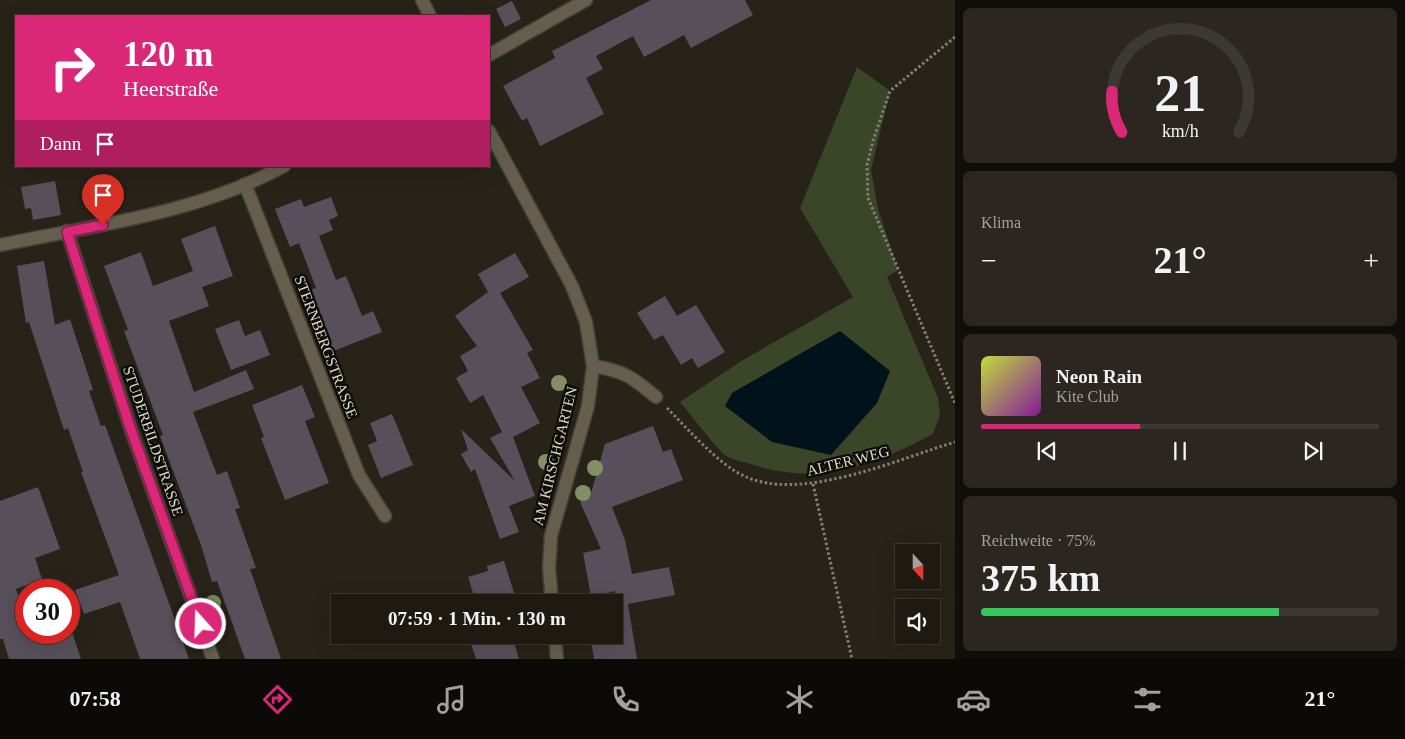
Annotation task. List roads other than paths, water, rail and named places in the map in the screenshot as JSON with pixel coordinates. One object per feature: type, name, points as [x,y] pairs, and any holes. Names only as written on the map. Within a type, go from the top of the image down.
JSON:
[{"type":"street","points":[[422,0],[430,15]]},
{"type":"street","points":[[490,54],[586,0]]},
{"type":"street","name":"AM KIRSCHGARTEN","points":[[490,133],[572,286],[586,322],[593,366],[588,406],[551,536],[549,568],[551,594]]},
{"type":"street","points":[[0,245],[162,213],[204,201],[282,167]]},
{"type":"street","name":"STERNBERGSTRASSE","points":[[245,184],[359,475],[385,516]]},
{"type":"street","name":"STUDERBILDSTRASSE","points":[[67,232],[131,430],[213,659]]},
{"type":"street","points":[[593,366],[616,370],[632,377],[656,397]]},
{"type":"street","points":[[556,644],[557,659]]},
{"type":"water","points":[[840,331],[890,371],[877,403],[831,455],[772,442],[725,406],[732,393]]}]
